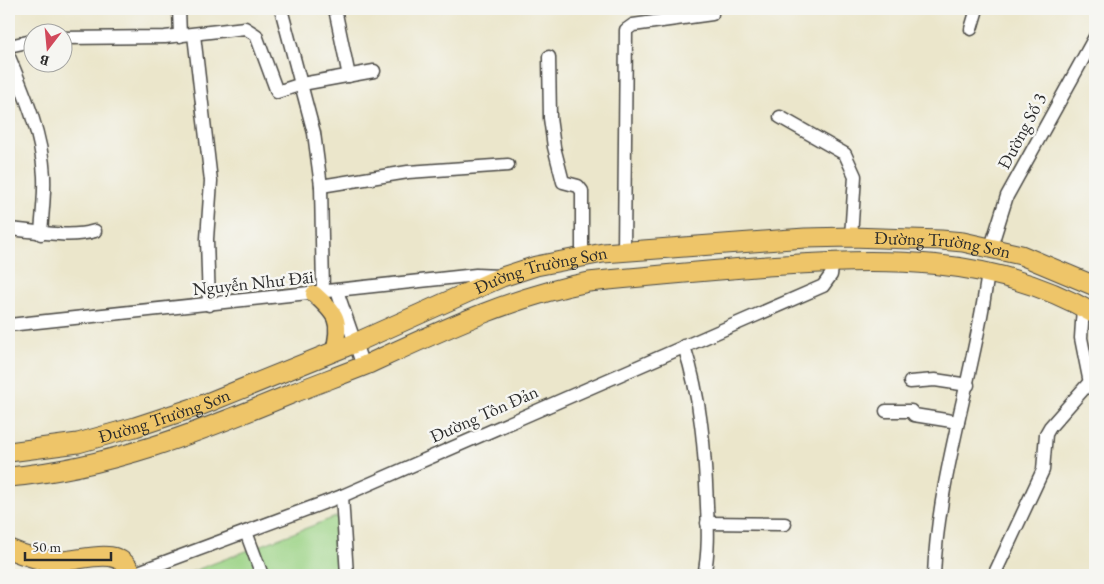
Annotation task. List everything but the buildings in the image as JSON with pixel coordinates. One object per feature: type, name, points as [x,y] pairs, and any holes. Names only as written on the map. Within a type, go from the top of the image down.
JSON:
[{"type":"highway","name":"Đường Trường Sơn","points":[[9,452],[78,443],[202,405],[355,343],[502,276],[582,256],[624,251],[851,237],[948,241],[990,247],[1021,255],[1095,286]]},
{"type":"highway","name":"Đường Trường Sơn","points":[[9,477],[83,466],[144,450],[210,428],[363,366],[455,324],[558,288],[589,282],[676,273],[833,261],[920,261],[988,272],[1042,289],[1089,310]]},
{"type":"highway","points":[[9,549],[36,558],[56,561],[110,556],[122,560],[128,565],[131,575]]},
{"type":"main road","points":[[319,293],[336,318],[338,334],[334,351]]},
{"type":"street","points":[[180,9],[180,36]]},
{"type":"street","points":[[281,9],[314,133],[321,186],[319,293]]},
{"type":"street","points":[[335,9],[349,76]]},
{"type":"street","points":[[624,251],[626,30],[633,24],[712,14],[712,9]]},
{"type":"street","points":[[971,29],[977,9]]},
{"type":"street","points":[[72,38],[180,36],[240,28],[250,30],[256,35],[277,92],[302,84],[374,71]]},
{"type":"street","points":[[194,35],[211,181],[207,238],[209,305]]},
{"type":"street","name":"Đường Số 3","points":[[990,247],[1007,196],[1095,36]]},
{"type":"street","points":[[9,46],[22,43]]},
{"type":"street","points":[[9,57],[24,92],[40,143],[44,176],[41,234]]},
{"type":"street","points":[[549,57],[548,96],[554,147],[563,182],[568,186],[578,186],[582,191],[582,256]]},
{"type":"street","points":[[780,117],[845,154],[855,176],[851,237]]},
{"type":"street","points":[[321,186],[408,172],[508,165]]},
{"type":"street","points":[[9,229],[41,234],[79,235],[95,230]]},
{"type":"street","name":"Đường Tôn Đản","points":[[131,575],[342,496],[823,286],[831,275],[833,261]]},
{"type":"street","name":"Đường Trường Sơn","points":[[934,575],[936,534],[958,422],[968,385],[988,272]]},
{"type":"street","name":"Nguyễn Như Đãi","points":[[9,325],[476,275],[502,276]]},
{"type":"street","points":[[337,291],[363,366]]},
{"type":"street","points":[[994,575],[1043,470],[1046,434],[1050,427],[1093,380],[1081,338],[1089,310]]},
{"type":"street","points":[[684,346],[695,380],[705,453],[707,547],[704,575]]},
{"type":"street","points":[[910,382],[934,380],[968,385]]},
{"type":"street","points":[[886,411],[911,410],[914,415],[958,422]]},
{"type":"street","points":[[342,496],[347,575]]},
{"type":"street","points":[[707,523],[785,524]]},
{"type":"street","points":[[246,532],[262,575]]},
{"type":"street","points":[[696,575],[707,547]]},
{"type":"green space","points":[[338,516],[342,575],[183,575]]}]
